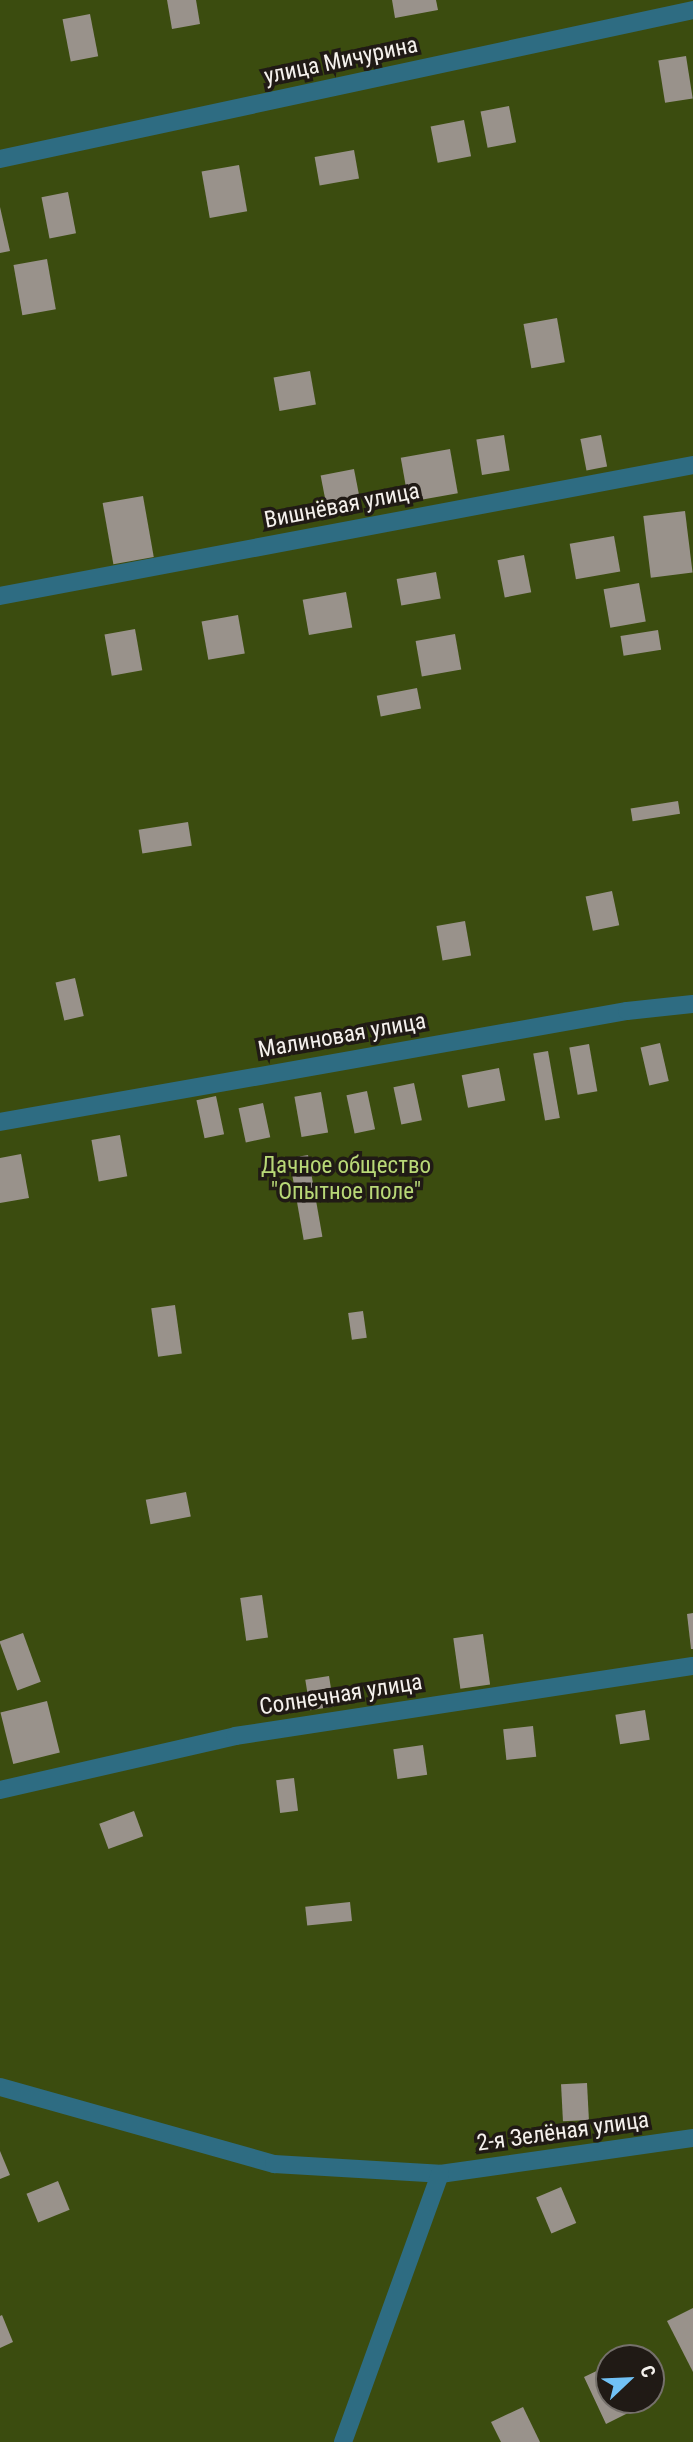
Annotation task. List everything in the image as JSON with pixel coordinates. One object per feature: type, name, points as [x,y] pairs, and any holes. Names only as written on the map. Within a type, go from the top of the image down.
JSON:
[{"type":"street","name":"улица Мичурина","points":[[0,159],[693,10]]},
{"type":"street","name":"Вишнёвая улица","points":[[0,596],[693,465]]},
{"type":"street","name":"Малиновая улица","points":[[0,1122],[627,1010],[693,1004]]},
{"type":"street","name":"Солнечная улица","points":[[0,1790],[234,1737],[693,1666]]},
{"type":"street","name":"2-я Зелёная улица","points":[[0,2087],[274,2164],[440,2174],[693,2138]]},
{"type":"street","points":[[342,2442],[440,2174]]},
{"type":"green space","name":"Дачное общество \"Опытное поле\"","points":[[0,0],[693,0],[693,2442],[0,2442]]},
{"type":"building","points":[[167,0],[196,0],[200,24],[172,29]]},
{"type":"building","points":[[392,0],[436,0],[438,10],[395,18]]},
{"type":"building","points":[[90,14],[98,56],[71,62],[63,19]]},
{"type":"building","points":[[686,56],[693,98],[665,103],[658,60]]},
{"type":"building","points":[[509,106],[516,142],[488,148],[481,112]]},
{"type":"building","points":[[464,120],[471,156],[438,163],[431,126]]},
{"type":"building","points":[[354,150],[359,179],[320,186],[315,157]]},
{"type":"building","points":[[239,165],[247,211],[210,218],[202,172]]},
{"type":"building","points":[[68,192],[76,233],[50,238],[41,197]]},
{"type":"building","points":[[0,207],[10,251],[0,253]]},
{"type":"building","points":[[47,259],[56,309],[22,315],[14,265]]},
{"type":"building","points":[[557,318],[565,362],[531,368],[524,324]]},
{"type":"building","points":[[310,371],[316,404],[279,411],[274,377]]},
{"type":"building","points":[[504,435],[510,471],[482,475],[476,439]]},
{"type":"building","points":[[601,435],[607,466],[586,470],[580,439]]},
{"type":"building","points":[[450,449],[458,493],[409,502],[401,458]]},
{"type":"building","points":[[354,469],[362,510],[329,517],[321,475]]},
{"type":"building","points":[[143,496],[154,557],[113,564],[103,503]]},
{"type":"building","points":[[685,511],[693,573],[651,578],[643,516]]},
{"type":"building","points":[[614,536],[620,571],[576,579],[570,544]]},
{"type":"building","points":[[524,555],[531,592],[505,597],[497,560]]},
{"type":"building","points":[[436,572],[441,599],[401,606],[397,579]]},
{"type":"building","points":[[639,583],[646,621],[610,628],[604,589]]},
{"type":"building","points":[[346,592],[352,627],[309,635],[303,600]]},
{"type":"building","points":[[238,615],[245,653],[208,660],[202,621]]},
{"type":"building","points":[[135,629],[142,670],[112,676],[104,634]]},
{"type":"building","points":[[658,630],[661,650],[624,656],[620,636]]},
{"type":"building","points":[[455,634],[461,669],[422,676],[416,641]]},
{"type":"building","points":[[417,688],[421,709],[381,716],[377,696]]},
{"type":"building","points":[[678,801],[680,814],[633,821],[631,809]]},
{"type":"building","points":[[188,822],[192,846],[142,854],[139,830]]},
{"type":"building","points":[[612,891],[619,925],[593,931],[586,897]]},
{"type":"building","points":[[465,921],[471,955],[443,961],[436,926]]},
{"type":"building","points":[[75,978],[84,1016],[64,1020],[56,982]]},
{"type":"building","points":[[660,1043],[669,1081],[649,1085],[641,1047]]},
{"type":"building","points":[[589,1044],[597,1091],[578,1095],[569,1047]]},
{"type":"building","points":[[548,1051],[560,1118],[545,1121],[533,1054]]},
{"type":"building","points":[[499,1068],[505,1100],[468,1108],[462,1075]]},
{"type":"building","points":[[414,1083],[422,1120],[401,1125],[393,1087]]},
{"type":"building","points":[[367,1091],[375,1129],[355,1134],[346,1095]]},
{"type":"building","points":[[321,1092],[328,1132],[302,1137],[294,1097]]},
{"type":"building","points":[[216,1096],[224,1134],[205,1138],[196,1100]]},
{"type":"building","points":[[263,1103],[270,1137],[246,1142],[239,1108]]},
{"type":"building","points":[[120,1135],[127,1176],[99,1181],[91,1140]]},
{"type":"building","points":[[21,1154],[29,1198],[0,1203],[0,1158]]},
{"type":"building","points":[[308,1155],[322,1237],[304,1240],[289,1158]]},
{"type":"building","points":[[175,1305],[182,1354],[158,1357],[151,1308]]},
{"type":"building","points":[[363,1311],[367,1338],[352,1340],[348,1313]]},
{"type":"building","points":[[186,1492],[191,1517],[151,1524],[146,1500]]},
{"type":"building","points":[[262,1595],[268,1638],[246,1641],[240,1598]]},
{"type":"building","points":[[693,1613],[693,1649],[691,1649],[687,1614]]},
{"type":"building","points":[[23,1633],[41,1682],[17,1690],[0,1641]]},
{"type":"building","points":[[483,1634],[490,1685],[460,1689],[453,1638]]},
{"type":"building","points":[[329,1676],[334,1707],[310,1710],[305,1680]]},
{"type":"building","points":[[47,1701],[60,1752],[13,1764],[0,1713]]},
{"type":"building","points":[[645,1710],[650,1740],[620,1744],[615,1715]]},
{"type":"building","points":[[533,1726],[536,1757],[506,1760],[503,1729]]},
{"type":"building","points":[[423,1745],[427,1775],[397,1779],[393,1749]]},
{"type":"building","points":[[294,1778],[298,1811],[280,1813],[276,1780]]},
{"type":"building","points":[[134,1811],[143,1836],[108,1849],[99,1824]]},
{"type":"building","points":[[350,1902],[352,1921],[307,1926],[305,1907]]},
{"type":"building","points":[[587,2083],[589,2120],[563,2121],[561,2084]]},
{"type":"building","points":[[0,2151],[10,2175],[0,2179]]},
{"type":"building","points":[[58,2181],[70,2210],[38,2222],[26,2194]]},
{"type":"building","points":[[561,2187],[576,2223],[551,2233],[536,2198]]},
{"type":"building","points":[[693,2308],[693,2372],[667,2321]]},
{"type":"building","points":[[2,2315],[13,2342],[0,2348],[0,2316]]},
{"type":"building","points":[[595,2372],[595,2400],[584,2377]]},
{"type":"building","points":[[523,2407],[540,2442],[501,2442],[491,2422]]},
{"type":"building","points":[[601,2414],[626,2414],[606,2424]]}]
